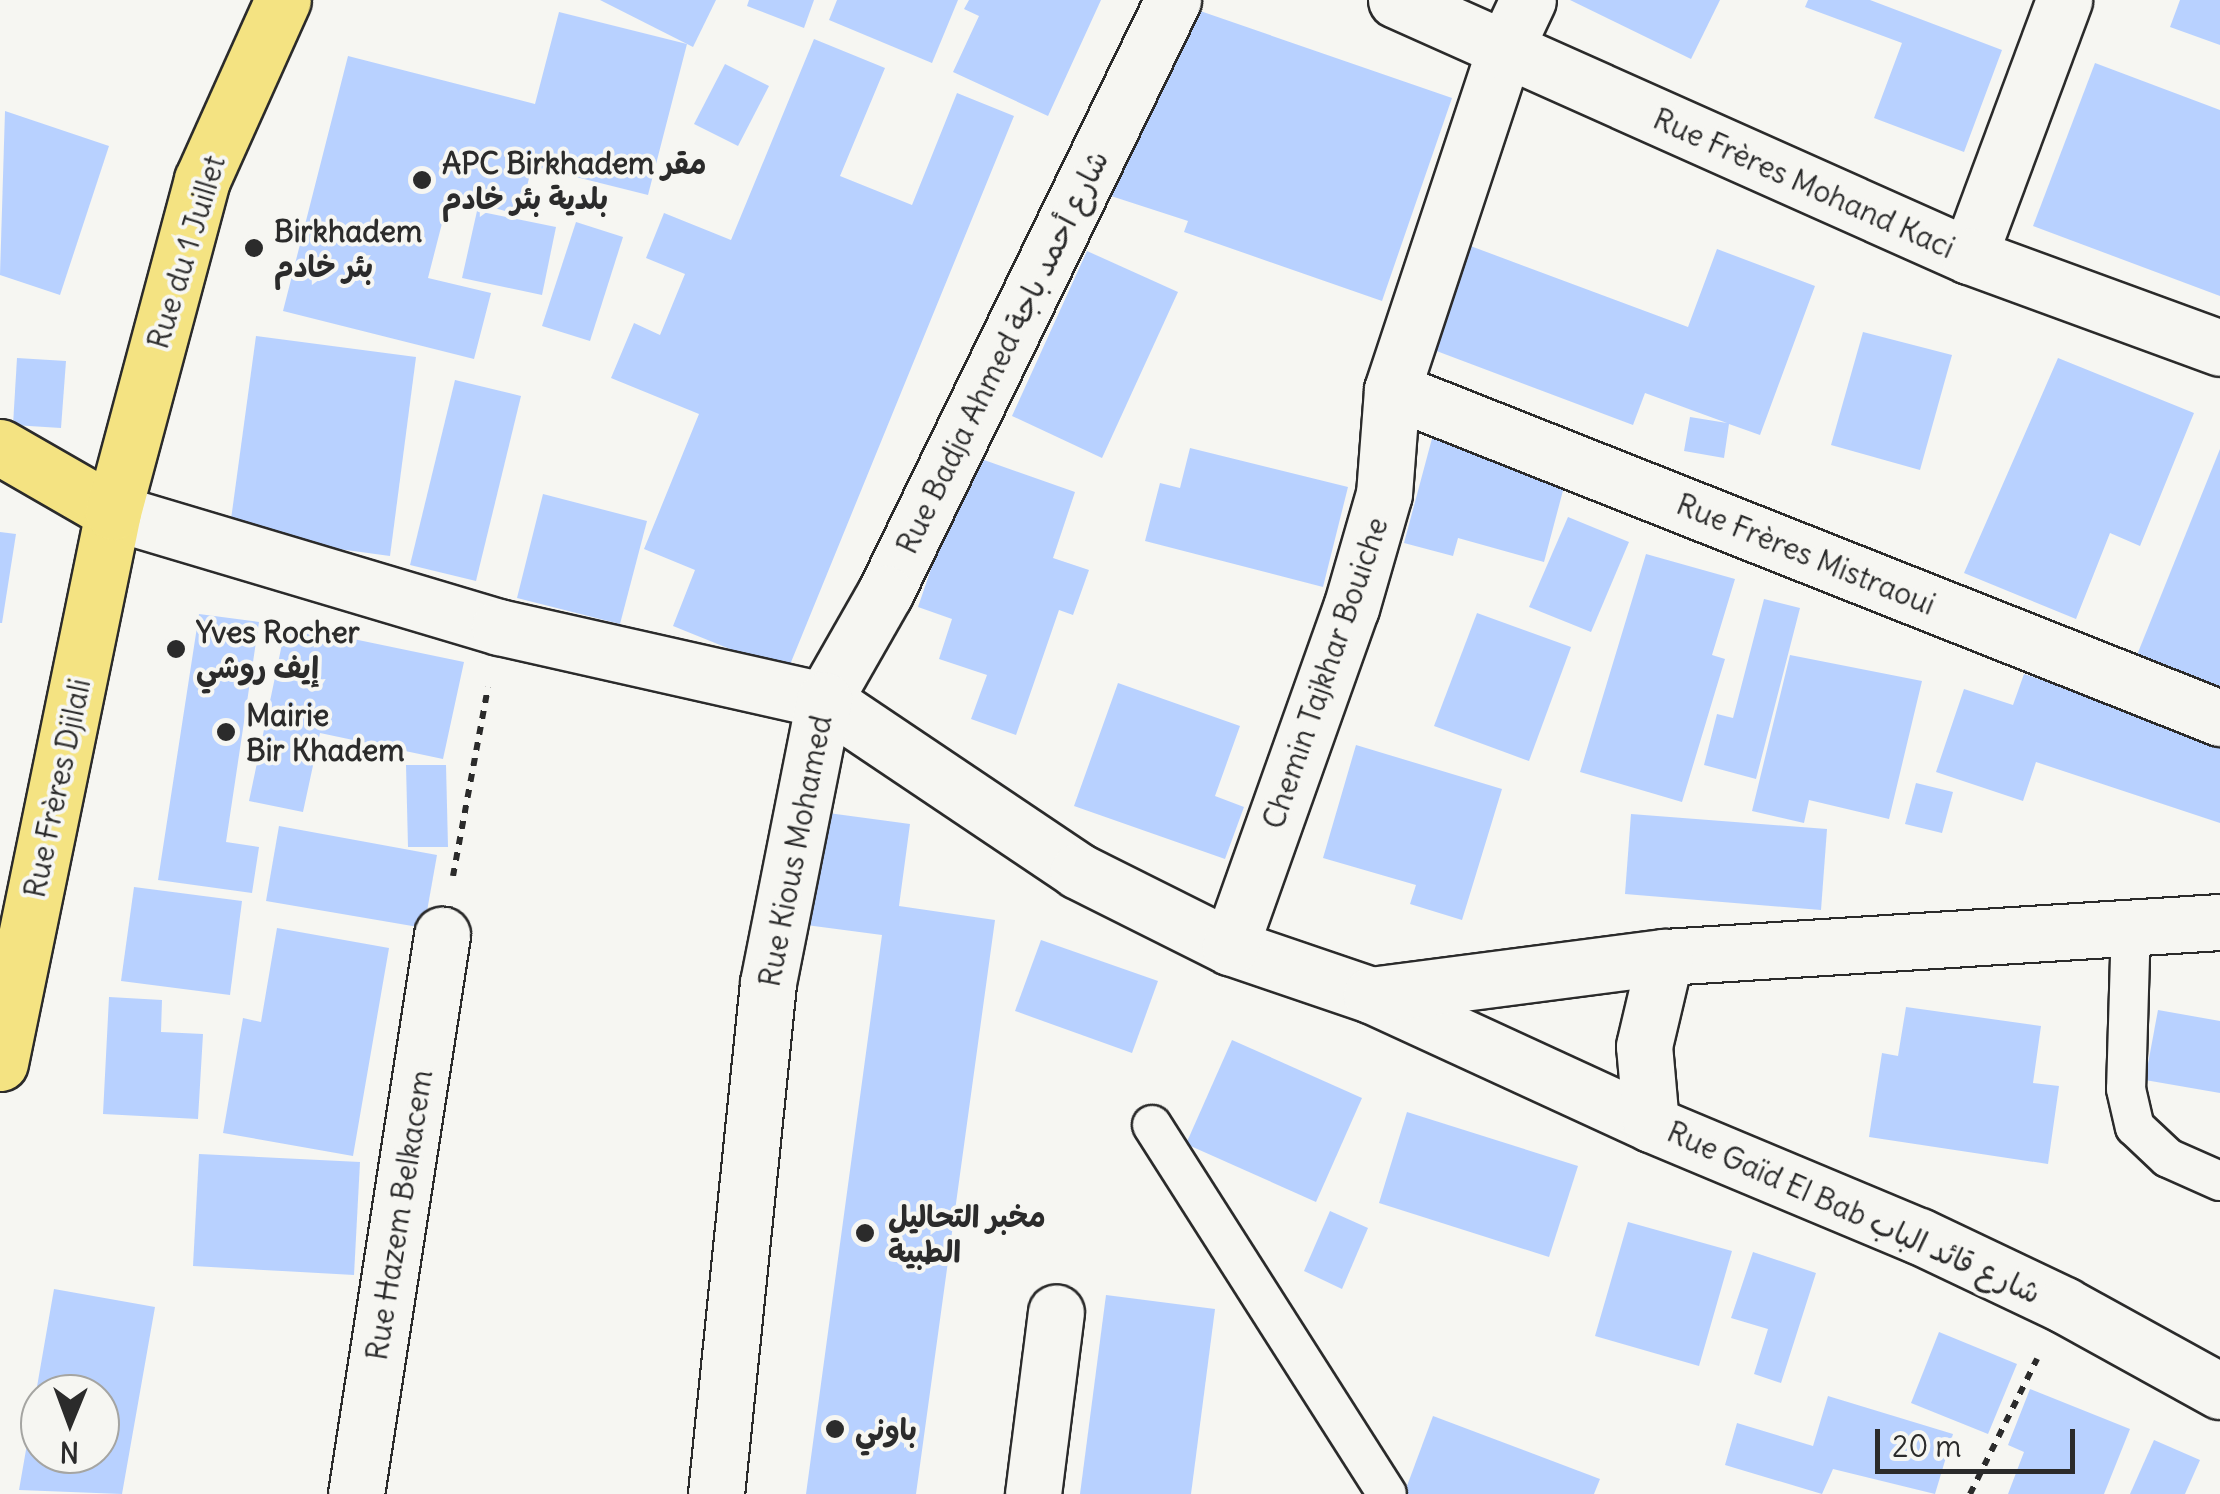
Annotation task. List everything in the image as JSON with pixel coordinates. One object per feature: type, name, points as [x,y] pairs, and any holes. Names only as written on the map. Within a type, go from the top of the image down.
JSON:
[{"type":"main road","name":"Rue du 1 Juillet","points":[[114,512],[202,180],[283,0]]},
{"type":"main road","points":[[0,447],[114,512]]},
{"type":"main road","name":"Rue Frères Djilali","points":[[0,1063],[114,512]]},
{"type":"street","name":"Rue Badja Ahmed شارع أحمد باجة","points":[[824,700],[884,594],[1173,0]]},
{"type":"street","name":"Rue Frères Mohand Kaci","points":[[1396,0],[1968,256],[2220,348]]},
{"type":"street","name":"Chemin Tajkhar Bouiche","points":[[1230,947],[1351,608],[1384,494],[1392,390],[1504,51],[1528,0]]},
{"type":"street","points":[[1968,256],[2064,0]]},
{"type":"street","name":"Rue Frères Mistraoui","points":[[1392,390],[2220,718]]},
{"type":"street","name":"Rue Kious Mohamed","points":[[114,512],[499,626],[824,700],[768,983],[716,1494]]},
{"type":"street","points":[[824,700],[1078,871],[1230,947],[1371,995],[1650,1124]]},
{"type":"street","points":[[1371,995],[1665,957],[2131,923],[2220,922]]},
{"type":"street","name":"Rue Hazem Belkacem","points":[[356,1494],[442,936]]},
{"type":"street","name":"Rue Gaïd El Bab شارع قائد الباب","points":[[1665,957],[1644,1046],[1650,1124],[2064,1304],[2220,1392]]},
{"type":"street","points":[[1033,1494],[1056,1312]]},
{"type":"lane","points":[[2131,923],[2126,1089],[2135,1126],[2168,1158],[2220,1181]]},
{"type":"lane","points":[[1152,1125],[1387,1494]]},
{"type":"path","points":[[442,936],[499,626]]},
{"type":"path","points":[[1970,1494],[2064,1304]]},
{"type":"building","points":[[600,0],[716,0],[693,47]]},
{"type":"building","points":[[749,0],[814,0],[804,28],[747,6]]},
{"type":"building","points":[[837,0],[958,0],[932,63],[829,20]]},
{"type":"building","points":[[969,0],[1101,0],[1048,116],[953,72],[979,16],[964,9]]},
{"type":"building","points":[[1570,0],[1720,0],[1691,59]]},
{"type":"building","points":[[1808,0],[1870,0],[2002,50],[1964,152],[1874,118],[1902,43],[1805,7]]},
{"type":"building","points":[[2180,0],[2220,0],[2220,45],[2170,27]]},
{"type":"building","points":[[1177,3],[1452,98],[1382,301],[1184,232],[1188,221],[1111,196]]},
{"type":"building","name":"APC Birkhadem مقر بلدية بئر خادم","points":[[559,12],[687,44],[648,195],[532,166],[520,215],[449,196],[428,278],[491,293],[474,359],[283,311],[348,56],[535,104]]},
{"type":"building","points":[[814,39],[885,68],[840,176],[912,205],[957,93],[1014,116],[787,672],[673,626],[695,570],[644,549],[699,414],[611,378],[634,323],[660,335],[685,274],[646,258],[664,213],[731,240]]},
{"type":"building","points":[[2095,63],[2220,110],[2220,296],[2033,226]]},
{"type":"building","points":[[725,64],[769,86],[738,146],[694,124]]},
{"type":"building","points":[[5,111],[109,146],[60,295],[0,275]]},
{"type":"building","points":[[477,211],[556,227],[542,295],[462,278]]},
{"type":"building","points":[[576,222],[623,237],[590,341],[542,326]]},
{"type":"building","points":[[1449,238],[1688,327],[1717,249],[1815,286],[1760,435],[1729,424],[1724,458],[1684,451],[1690,417],[1727,423],[1645,393],[1633,425],[1410,341]]},
{"type":"building","points":[[1087,251],[1178,292],[1102,458],[1012,416]]},
{"type":"building","points":[[1863,332],[1952,355],[1920,470],[1831,445]]},
{"type":"building","points":[[256,336],[416,357],[390,556],[229,534]]},
{"type":"building","points":[[17,358],[66,361],[61,428],[13,425]]},
{"type":"building","points":[[2058,358],[2194,413],[2140,546],[2110,533],[2076,619],[1964,573]]},
{"type":"building","points":[[455,380],[521,396],[476,581],[410,565]]},
{"type":"building","points":[[1434,431],[1569,468],[1544,562],[1458,538],[1453,556],[1404,543]]},
{"type":"building","points":[[1190,448],[1348,487],[1323,587],[1145,541],[1160,483],[1180,488]]},
{"type":"building","points":[[2220,449],[2220,688],[2137,655]]},
{"type":"building","points":[[970,455],[1075,492],[1053,558],[1089,570],[1073,615],[1059,610],[1016,735],[971,719],[987,675],[939,659],[952,619],[918,607]]},
{"type":"building","points":[[543,494],[647,521],[620,624],[517,598]]},
{"type":"building","points":[[1568,517],[1629,542],[1591,632],[1529,607]]},
{"type":"building","points":[[0,532],[16,534],[2,623],[0,623]]},
{"type":"building","points":[[1646,554],[1735,579],[1712,655],[1725,659],[1682,802],[1580,772]]},
{"type":"building","points":[[1764,599],[1800,608],[1756,779],[1704,765],[1717,714],[1733,718]]},
{"type":"building","points":[[1477,613],[1571,647],[1529,761],[1434,726]]},
{"type":"building","points":[[199,614],[259,622],[226,842],[259,847],[252,893],[158,880]]},
{"type":"building","points":[[286,625],[464,662],[443,759],[320,733],[303,812],[249,801]]},
{"type":"building","points":[[1790,655],[1922,681],[1889,819],[1809,800],[1804,823],[1752,811]]},
{"type":"building","points":[[2024,674],[2220,739],[2220,823],[2036,762],[2023,801],[1936,772],[1964,689],[2013,705]]},
{"type":"building","points":[[1118,683],[1240,726],[1215,796],[1244,807],[1225,859],[1074,806]]},
{"type":"building","points":[[1356,745],[1502,789],[1462,920],[1410,904],[1416,885],[1323,858]]},
{"type":"building","points":[[406,765],[446,765],[448,847],[408,847]]},
{"type":"building","points":[[1916,783],[1953,792],[1942,833],[1905,824]]},
{"type":"building","points":[[806,810],[910,824],[899,906],[995,920],[916,1494],[806,1494],[882,935],[791,923]]},
{"type":"building","points":[[1631,814],[1827,829],[1821,910],[1625,894]]},
{"type":"building","points":[[279,826],[437,855],[424,928],[266,901]]},
{"type":"building","points":[[134,887],[242,901],[230,995],[121,981]]},
{"type":"building","points":[[277,928],[389,948],[353,1156],[223,1133],[243,1018],[261,1022]]},
{"type":"building","points":[[1041,940],[1158,981],[1132,1053],[1015,1011]]},
{"type":"building","points":[[109,997],[162,1000],[161,1032],[203,1034],[198,1119],[103,1114]]},
{"type":"building","points":[[1906,1007],[2041,1026],[2033,1083],[2059,1086],[2048,1164],[1869,1137],[1882,1053],[1898,1056]]},
{"type":"building","points":[[2158,1010],[2220,1021],[2220,1093],[2145,1080]]},
{"type":"building","points":[[1232,1040],[1362,1098],[1316,1202],[1186,1144]]},
{"type":"building","points":[[1407,1112],[1578,1166],[1549,1257],[1379,1203]]},
{"type":"building","points":[[199,1154],[360,1162],[354,1275],[193,1266]]},
{"type":"building","points":[[1330,1211],[1368,1228],[1342,1289],[1304,1271]]},
{"type":"building","points":[[1628,1222],[1732,1251],[1699,1366],[1595,1336]]},
{"type":"building","points":[[1753,1252],[1816,1273],[1781,1383],[1754,1374],[1768,1329],[1731,1318]]},
{"type":"building","points":[[54,1289],[155,1307],[122,1494],[19,1490],[22,1474],[120,1474],[120,1374],[39,1374]]},
{"type":"building","points":[[1106,1295],[1215,1309],[1191,1494],[1080,1494]]},
{"type":"building","points":[[1939,1332],[2017,1364],[1988,1434],[1911,1403]]},
{"type":"building","points":[[2030,1389],[2130,1429],[2104,1494],[2008,1494],[2024,1452],[2008,1445]]},
{"type":"building","points":[[1828,1396],[1953,1434],[1935,1494],[1833,1469],[1822,1494],[1725,1465],[1737,1423],[1813,1446]]},
{"type":"building","points":[[1433,1416],[1600,1479],[1594,1494],[1404,1494]]},
{"type":"building","points":[[2154,1440],[2200,1460],[2185,1494],[2130,1494]]},
{"type":"place","name":"APC Birkhadem مقر بلدية بئر خادم","points":[[422,180]]},
{"type":"place","name":"Birkhadem بئر خادم","points":[[254,248]]},
{"type":"place","name":"Yves Rocher إيف روشي","points":[[176,649]]},
{"type":"place","name":"Mairie Bir Khadem","points":[[226,732]]},
{"type":"place","name":"مخبر التحاليل الطبية","points":[[865,1233]]},
{"type":"place","name":"باوني","points":[[835,1429]]}]
